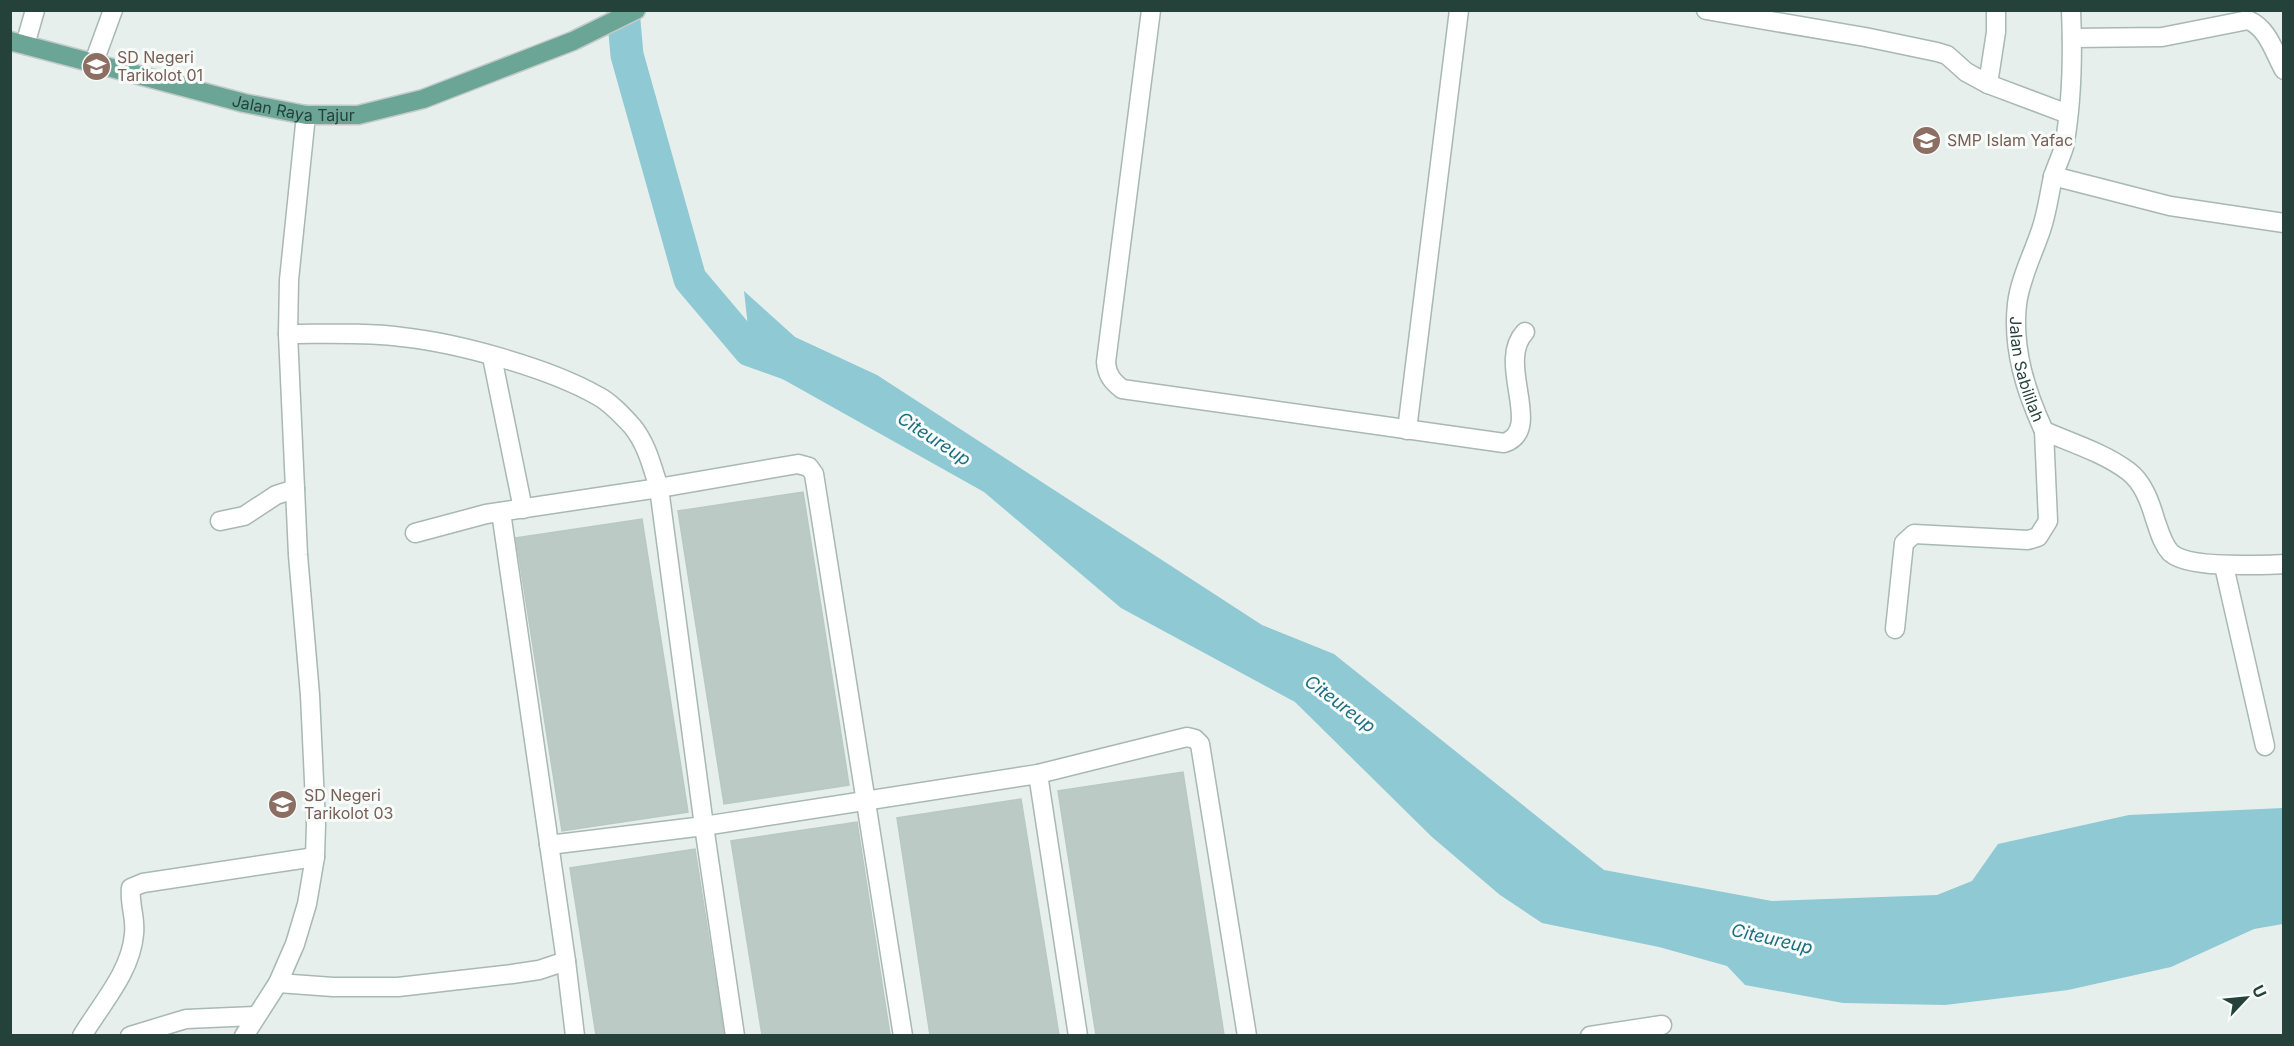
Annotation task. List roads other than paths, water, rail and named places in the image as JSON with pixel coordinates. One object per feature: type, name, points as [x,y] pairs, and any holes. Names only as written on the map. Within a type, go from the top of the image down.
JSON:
[{"type":"main road","name":"Jalan Raya Tajur","points":[[18,43],[244,103],[306,115],[358,115],[423,99],[573,40],[636,10]]},
{"type":"street","points":[[18,43],[35,10]]},
{"type":"street","points":[[94,62],[113,10]]},
{"type":"street","points":[[1151,10],[1106,362],[1107,372],[1113,382],[1122,389],[1504,443],[1512,440],[1518,433],[1521,422],[1514,371],[1515,348],[1518,339],[1526,332]]},
{"type":"street","points":[[1407,430],[1459,10]]},
{"type":"street","points":[[1706,10],[1865,37],[1937,52],[1947,55],[1966,72],[1988,84],[2068,114]]},
{"type":"street","points":[[1988,84],[1996,32],[1996,10]]},
{"type":"street","name":"Jalan Sabililah","points":[[2071,10],[2072,38],[2068,114],[2063,149],[2053,176],[2041,230],[2029,260],[2017,303],[2017,347],[2026,386],[2044,431],[2101,455],[2129,471],[2146,494],[2162,539],[2171,553],[2186,560],[2224,566],[2283,564]]},
{"type":"street","points":[[2072,38],[2162,37],[2248,20],[2256,23],[2265,32],[2283,70]]},
{"type":"street","points":[[244,1035],[279,983],[295,944],[307,904],[315,857],[316,824],[310,695],[298,555],[288,334],[289,280],[306,115]]},
{"type":"street","points":[[2053,176],[2170,206],[2283,223]]},
{"type":"street","points":[[288,334],[402,336],[492,357],[572,383],[599,397],[619,412],[633,428],[646,450],[659,488],[704,826],[735,1035]]},
{"type":"street","points":[[492,357],[523,509]]},
{"type":"street","points":[[1895,629],[1904,543],[1909,537],[1914,534],[2028,540],[2038,537],[2048,521],[2044,431]]},
{"type":"street","points":[[415,533],[501,512],[798,464],[809,467],[814,474],[903,1035]]},
{"type":"street","points":[[220,521],[244,516],[276,495],[295,489]]},
{"type":"street","points":[[501,512],[575,1035]]},
{"type":"street","points":[[2224,566],[2265,746]]},
{"type":"street","points":[[549,845],[704,826],[1038,774],[1187,737],[1195,739],[1200,744],[1247,1035]]},
{"type":"street","points":[[1038,774],[1078,1035]]},
{"type":"street","points":[[82,1035],[111,992],[127,959],[134,936],[130,888],[143,883],[315,857]]},
{"type":"street","points":[[279,983],[333,987],[398,987],[539,970],[566,961]]},
{"type":"street","points":[[130,1035],[186,1019],[255,1016]]},
{"type":"street","points":[[1590,1035],[1662,1025]]},
{"type":"water","points":[[744,291],[795,337],[877,375],[1262,625],[1334,654],[1604,870],[1772,901],[1937,895],[1972,881],[1998,844],[2129,815],[2283,808],[2283,924],[2254,929],[2171,967],[2068,990],[1945,1005],[1843,1003],[1745,985],[1727,966],[1659,947],[1542,923],[1500,895],[1432,837],[1295,702],[1121,608],[984,492],[752,362]]},
{"type":"waterway","name":"Citeureup","points":[[623,10],[627,55],[690,279],[750,350],[792,365]]},
{"type":"place","name":"SD Negeri Tarikolot 01","points":[[96,66]]},
{"type":"place","name":"SMP Islam Yafac","points":[[1926,140]]},
{"type":"place","name":"SD Negeri Tarikolot 03","points":[[283,804]]}]
